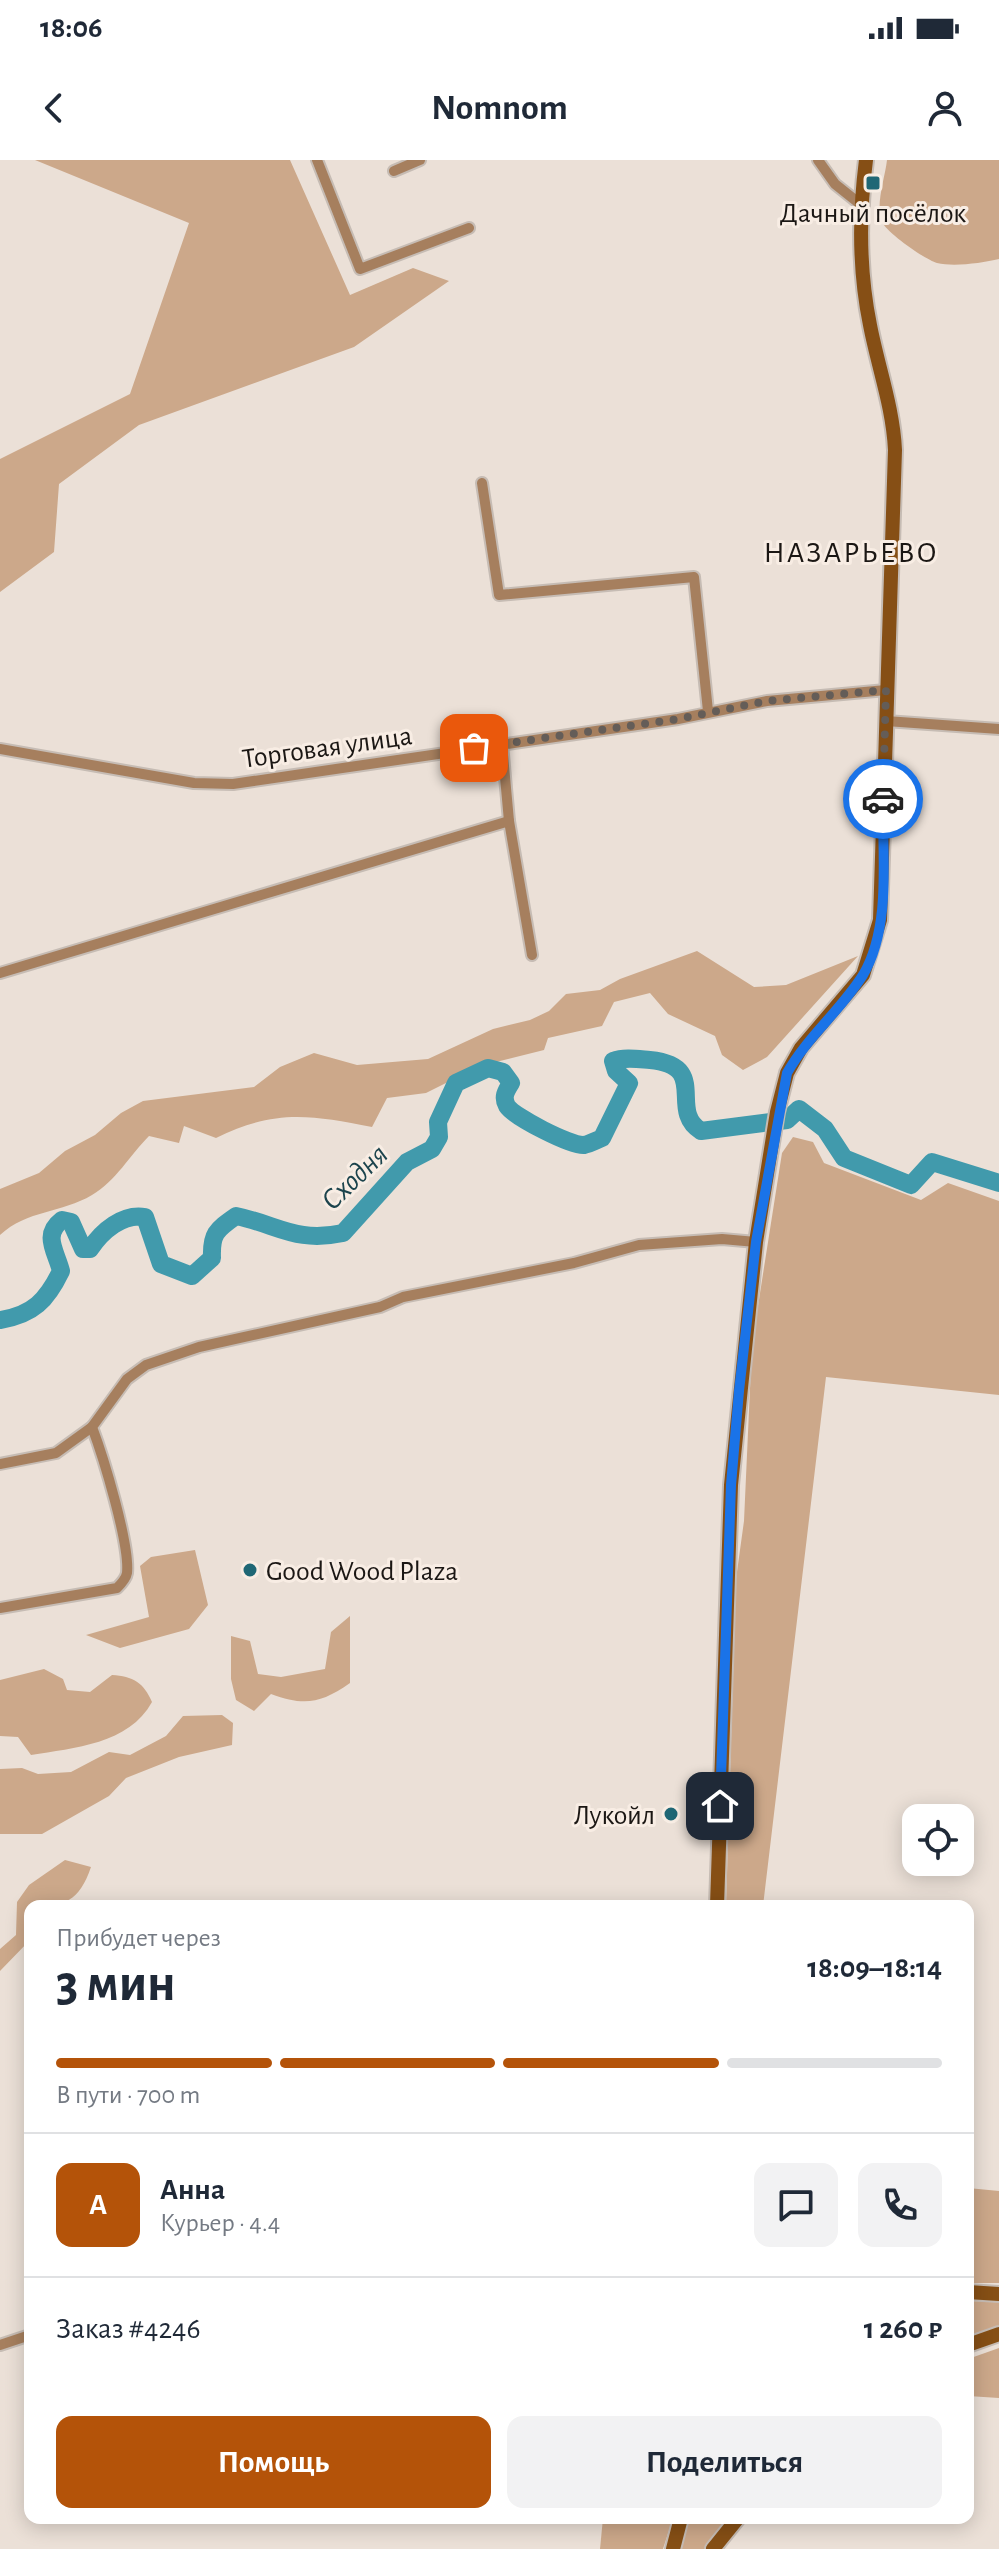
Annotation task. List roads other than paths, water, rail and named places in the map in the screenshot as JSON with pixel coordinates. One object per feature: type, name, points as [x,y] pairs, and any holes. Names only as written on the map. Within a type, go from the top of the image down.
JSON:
[{"type":"street","points":[[317,160],[360,269],[469,228]]},
{"type":"street","points":[[394,171],[420,160]]},
{"type":"street","points":[[818,160],[835,184],[860,204]]},
{"type":"street","points":[[717,1900],[731,1485],[756,1242],[777,1112],[787,1073],[801,1048],[863,975],[880,920],[894,427],[869,324],[860,204],[866,160]]},
{"type":"street","points":[[482,483],[499,595],[694,577],[708,711]]},
{"type":"street","name":"Торговая улица","points":[[0,749],[194,783],[233,784],[678,719],[767,701],[886,690]]},
{"type":"street","points":[[886,721],[999,729]]},
{"type":"street","points":[[502,744],[509,821],[532,955]]},
{"type":"street","points":[[0,973],[509,821]]},
{"type":"street","points":[[0,1464],[56,1453],[92,1427],[127,1379],[146,1365],[199,1347],[639,1245],[722,1239],[756,1242]]},
{"type":"street","points":[[0,1608],[117,1588],[123,1582],[127,1573],[108,1470],[92,1427]]},
{"type":"street","points":[[974,2292],[999,2294]]},
{"type":"street","points":[[974,2343],[999,2334]]},
{"type":"street","points":[[0,2345],[24,2337]]},
{"type":"street","points":[[673,2549],[679,2524]]},
{"type":"street","points":[[713,2549],[733,2524]]},
{"type":"waterway","name":"Сходня","points":[[0,1320],[30,1310],[50,1290],[61,1271],[52,1237],[62,1220],[71,1222],[83,1249],[90,1249],[114,1225],[129,1218],[145,1217],[161,1264],[192,1276],[212,1258],[216,1233],[236,1216],[312,1236],[343,1233],[407,1162],[432,1149],[439,1137],[438,1122],[456,1083],[488,1068],[503,1072],[511,1083],[505,1100],[512,1111],[543,1130],[577,1144],[584,1145],[602,1138],[629,1083],[616,1071],[613,1061],[650,1060],[668,1064],[679,1071],[684,1080],[687,1112],[701,1131],[787,1120],[799,1109],[825,1129],[844,1158],[911,1185],[932,1162],[999,1183]]},
{"type":"place","name":"Дачный посёлок","points":[[873,183]]},
{"type":"place","name":"Good Wood Plaza","points":[[250,1570]]},
{"type":"place","name":"Лукойл","points":[[671,1814]]},
{"type":"district","name":"НАЗАРЬЕВО","points":[[851,552]]}]
